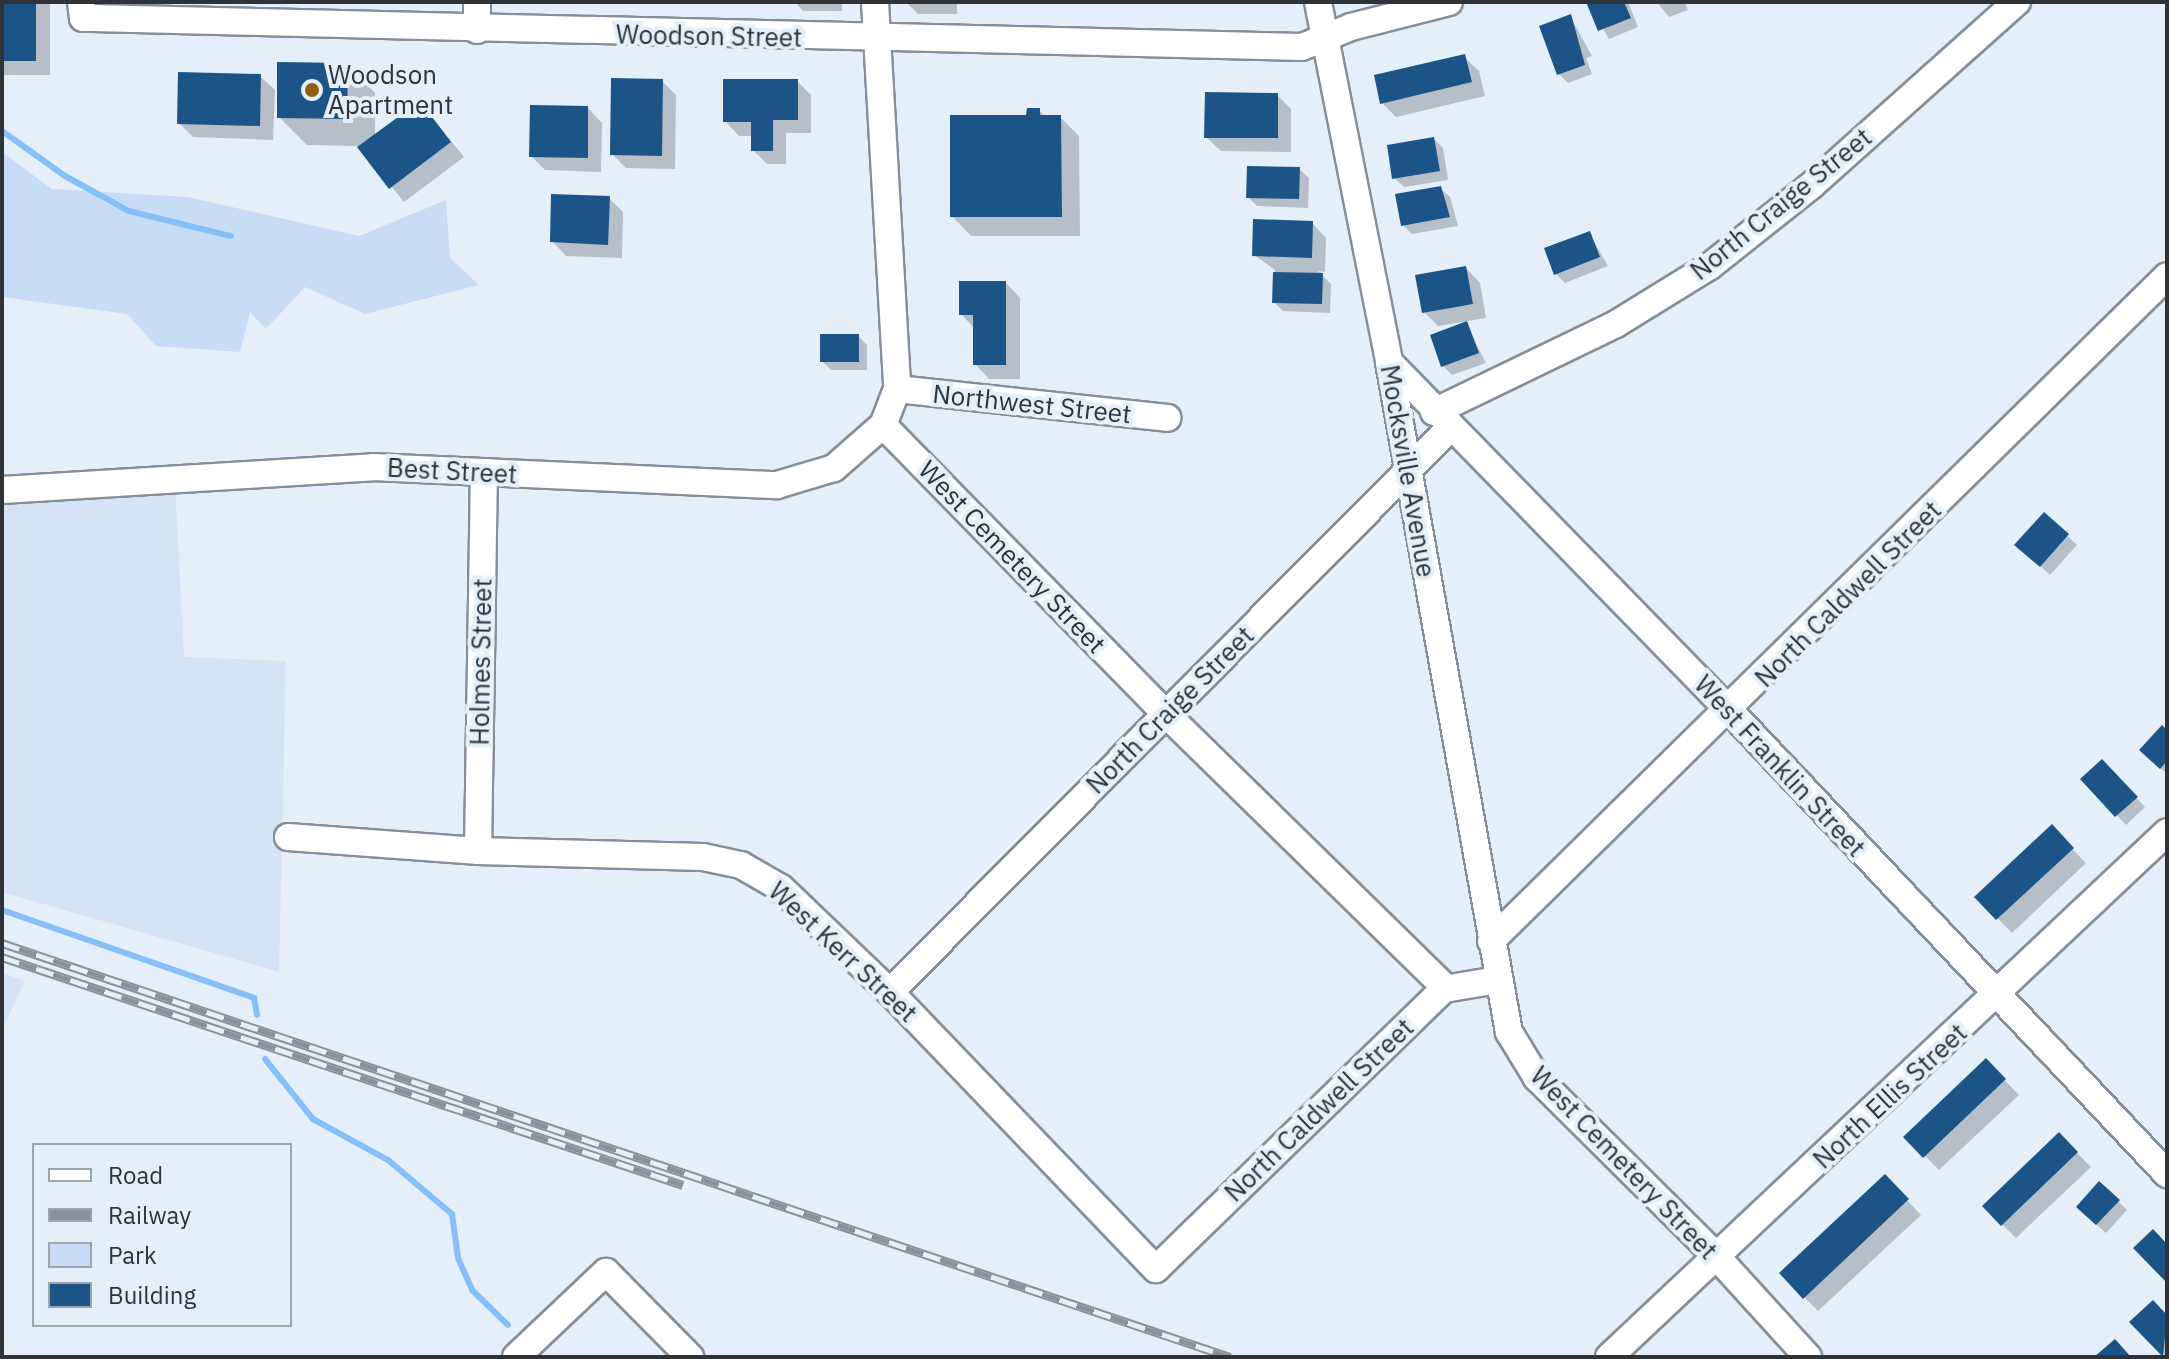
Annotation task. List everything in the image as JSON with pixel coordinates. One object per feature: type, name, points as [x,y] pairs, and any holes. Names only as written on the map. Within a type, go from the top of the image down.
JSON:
[{"type":"street","points":[[477,2],[477,30]]},
{"type":"street","points":[[875,2],[897,389],[883,425]]},
{"type":"street","name":"Mocksville Avenue","points":[[1318,2],[1389,362],[1491,941]]},
{"type":"street","name":"Woodson Street","points":[[87,10],[477,30],[1302,47],[1325,41],[1351,27],[1449,2]]},
{"type":"street","name":"North Craige Street","points":[[890,992],[1407,470],[1442,420],[1616,324],[1710,266],[1812,185],[2017,2]]},
{"type":"street","name":"North Caldwell Street","points":[[1491,941],[1730,711],[2167,276]]},
{"type":"street","name":"West Franklin Street","points":[[1389,362],[1442,420],[1730,711],[2167,1174]]},
{"type":"street","name":"Northwest Street","points":[[897,389],[1167,418]]},
{"type":"street","name":"Best Street","points":[[2,490],[373,467],[777,485],[834,468],[883,425]]},
{"type":"street","name":"West Cemetery Street","points":[[883,425],[1166,714],[1446,988]]},
{"type":"street","name":"Holmes Street","points":[[478,851],[484,472]]},
{"type":"street","name":"North Ellis Street","points":[[1609,1357],[1718,1258],[2167,832]]},
{"type":"street","name":"West Kerr Street","points":[[288,837],[478,851],[703,857],[741,865],[781,888],[890,992],[1156,1269]]},
{"type":"street","name":"West Cemetery Street","points":[[1491,941],[1509,1032],[1532,1071],[1718,1258],[1808,1357]]},
{"type":"street","points":[[1446,988],[1498,980]]},
{"type":"street","name":"North Caldwell Street","points":[[1156,1269],[1446,988]]},
{"type":"street","points":[[516,1357],[606,1272],[690,1357]]},
{"type":"shaded area","points":[[175,483],[184,657],[286,661],[279,972],[2,892],[2,500]]},
{"type":"shaded area","points":[[2,973],[25,981],[2,1030]]},
{"type":"green space","points":[[2,152],[52,189],[188,197],[359,236],[446,200],[450,258],[479,285],[365,314],[305,287],[266,329],[250,312],[240,352],[156,346],[127,314],[2,297]]},
{"type":"building","points":[[2,2],[36,2],[36,61],[2,61]]},
{"type":"building","points":[[1586,2],[1624,2],[1631,18],[1598,31]]},
{"type":"building","points":[[1571,14],[1585,65],[1557,75],[1539,26]]},
{"type":"building","points":[[1465,54],[1472,82],[1380,104],[1374,75]]},
{"type":"building","name":"Woodson Apartment","points":[[277,62],[348,63],[347,119],[277,118]]},
{"type":"building","points":[[178,72],[261,74],[260,126],[177,124]]},
{"type":"building","points":[[611,78],[663,79],[662,156],[610,155]]},
{"type":"building","points":[[723,79],[798,79],[798,120],[773,120],[773,151],[751,151],[751,122],[723,122]]},
{"type":"building","points":[[1205,92],[1278,93],[1278,138],[1204,138]]},
{"type":"building","points":[[420,101],[451,142],[389,189],[357,147]]},
{"type":"building","points":[[530,105],[588,106],[588,158],[529,157]]},
{"type":"building","points":[[1027,108],[1040,108],[1040,115],[1061,115],[1062,217],[950,217],[950,115],[1026,115]]},
{"type":"building","points":[[1434,137],[1440,171],[1392,179],[1387,145]]},
{"type":"building","points":[[1247,166],[1300,167],[1299,199],[1246,198]]},
{"type":"building","points":[[1441,186],[1450,217],[1401,226],[1395,194]]},
{"type":"building","points":[[551,194],[610,196],[608,245],[550,242]]},
{"type":"building","points":[[1253,219],[1313,221],[1312,258],[1252,256]]},
{"type":"building","points":[[1590,231],[1600,257],[1554,275],[1544,248]]},
{"type":"building","points":[[1466,266],[1473,304],[1422,313],[1415,275]]},
{"type":"building","points":[[1273,272],[1323,273],[1322,304],[1272,303]]},
{"type":"building","points":[[959,281],[1006,281],[1006,365],[973,365],[973,315],[959,315]]},
{"type":"building","points":[[1467,321],[1479,353],[1441,367],[1430,335]]},
{"type":"building","points":[[820,334],[859,334],[859,362],[820,362]]},
{"type":"building","points":[[2044,512],[2069,534],[2040,567],[2014,545]]},
{"type":"building","points":[[2162,725],[2167,730],[2167,761],[2160,769],[2139,750]]},
{"type":"building","points":[[2102,759],[2138,797],[2115,817],[2080,779]]},
{"type":"building","points":[[2052,824],[2074,848],[1996,920],[1974,897]]},
{"type":"building","points":[[1986,1058],[2006,1079],[1923,1158],[1903,1137]]},
{"type":"building","points":[[2059,1132],[2078,1152],[2001,1226],[1982,1206]]},
{"type":"building","points":[[1885,1174],[1909,1199],[1803,1299],[1779,1273]]},
{"type":"building","points":[[2099,1181],[2120,1200],[2096,1225],[2076,1207]]},
{"type":"building","points":[[2153,1229],[2167,1244],[2167,1283],[2133,1248]]},
{"type":"building","points":[[2153,1300],[2167,1315],[2163,1357],[2129,1322]]},
{"type":"building","points":[[2115,1339],[2131,1357],[2094,1357]]},
{"type":"waterway","points":[[2,131],[65,176],[129,211],[231,236]]},
{"type":"waterway","points":[[2,910],[254,998],[257,1015]]},
{"type":"waterway","points":[[265,1059],[313,1119],[388,1160],[452,1214],[458,1258],[472,1290],[508,1325]]},
{"type":"railway","points":[[2,943],[1230,1357]]},
{"type":"railway","points":[[2,957],[683,1185]]},
{"type":"place","name":"Woodson Apartment","points":[[312,90]]}]
